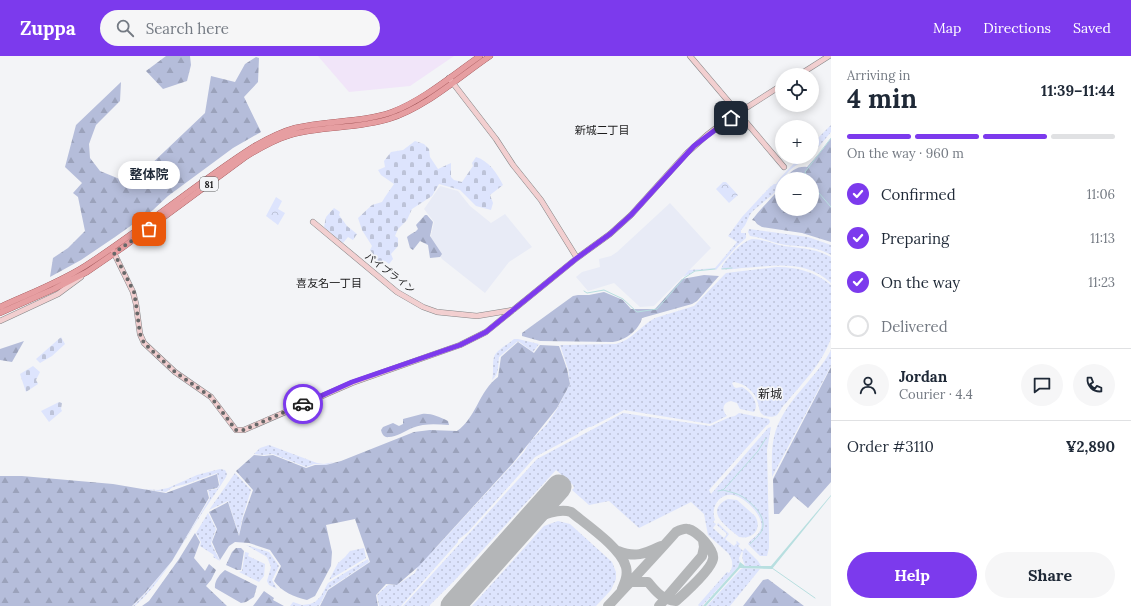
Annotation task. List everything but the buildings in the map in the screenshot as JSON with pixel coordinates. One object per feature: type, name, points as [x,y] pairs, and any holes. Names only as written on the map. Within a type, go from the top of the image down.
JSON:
[{"type":"main road","name":"81","points":[[0,307],[87,272],[113,251],[244,158],[270,143],[288,136],[390,119],[403,114],[424,102],[480,56]]},
{"type":"main road","name":"81","points":[[451,80],[490,56]]},
{"type":"main road","name":"81","points":[[0,313],[53,286],[83,267],[113,251]]},
{"type":"street","points":[[690,56],[784,167]]},
{"type":"street","points":[[810,68],[829,56]]},
{"type":"street","points":[[451,80],[496,139],[513,166],[541,200],[577,258]]},
{"type":"street","points":[[113,251],[134,292],[140,334],[144,343],[175,372],[211,397],[234,428],[239,431],[244,430],[352,382],[475,338],[486,332],[577,258],[610,234],[694,146],[724,122],[775,89]]},
{"type":"street","name":"パイプライン","points":[[313,222],[397,292],[423,307],[437,312],[470,315],[492,314],[514,309]]},
{"type":"street","points":[[0,321],[50,299],[87,272]]},
{"type":"street","points":[[50,299],[53,295],[53,286]]},
{"type":"shaded area","points":[[318,56],[454,56],[410,86],[349,92]]},
{"type":"shaded area","points":[[440,186],[458,191],[470,206],[491,223],[505,214],[532,247],[509,262],[485,293],[442,259],[430,240],[434,222],[424,209]]},
{"type":"shaded area","points":[[670,203],[711,248],[654,306],[640,307],[614,283],[588,291],[576,277],[582,272],[600,267],[599,259],[611,256],[617,252]]},
{"type":"shaded area","points":[[831,495],[772,569],[740,568],[706,606],[703,606],[738,567],[740,562],[745,566],[771,566]]},
{"type":"green space","points":[[166,56],[190,56],[191,65],[187,81],[163,89],[146,71]]},
{"type":"green space","points":[[256,57],[259,58],[258,82],[244,97],[261,132],[233,148],[168,196],[153,210],[115,237],[81,260],[50,277],[53,258],[68,248],[85,231],[78,197],[73,193],[82,183],[65,167],[76,125],[121,82],[120,101],[96,125],[89,144],[90,158],[100,171],[122,180],[146,169],[205,113],[211,76],[235,82],[245,64]]},
{"type":"green space","points":[[831,125],[831,132],[819,147],[819,137]]},
{"type":"green space","points":[[831,138],[831,242],[802,233],[762,227],[752,220],[775,194],[775,216],[819,216],[819,172],[792,172],[800,167],[807,167],[810,164],[819,164],[819,154]]},
{"type":"green space","points":[[415,141],[424,144],[429,149],[430,157],[438,169],[451,163],[451,177],[454,180],[462,182],[473,166],[472,163],[476,157],[485,161],[492,168],[503,185],[490,195],[493,203],[491,210],[476,206],[460,190],[439,184],[432,196],[412,209],[407,220],[398,229],[395,236],[398,238],[398,246],[391,254],[393,259],[389,264],[385,261],[377,267],[375,263],[377,259],[370,250],[372,246],[362,230],[358,218],[372,205],[382,202],[394,184],[381,175],[378,170],[385,167],[384,161],[391,152],[403,150]]},
{"type":"green space","points":[[793,164],[799,164],[788,172],[786,172]]},
{"type":"green space","points":[[723,182],[726,182],[738,195],[729,203],[716,189]]},
{"type":"green space","points":[[774,184],[775,192],[752,212],[745,226],[741,230],[741,233],[746,233],[746,238],[716,270],[697,270],[683,277],[689,270],[715,268],[737,242],[728,236],[742,217]]},
{"type":"green space","points":[[276,197],[282,201],[278,209],[285,213],[278,225],[266,216]]},
{"type":"green space","points":[[334,208],[340,212],[339,215],[347,226],[357,234],[353,240],[348,237],[343,243],[324,227],[326,217]]},
{"type":"green space","points":[[425,215],[427,215],[433,222],[430,236],[442,254],[440,257],[430,258],[428,245],[420,241],[413,250],[410,248],[407,237],[418,229],[416,225]]},
{"type":"green space","points":[[749,229],[808,237],[831,245],[831,255],[818,249],[781,244],[750,236],[748,232]]},
{"type":"green space","points":[[752,239],[818,251],[831,257],[831,283],[821,275],[800,267],[777,266],[721,269],[734,251]]},
{"type":"green space","points":[[777,267],[806,271],[825,280],[831,285],[831,338],[823,356],[777,415],[769,417],[762,414],[755,395],[746,387],[734,382],[732,383],[734,387],[742,387],[748,391],[755,401],[756,409],[754,412],[740,409],[737,403],[731,401],[726,403],[724,407],[725,414],[727,416],[710,424],[624,410],[579,432],[578,434],[535,457],[468,532],[458,540],[458,542],[401,606],[379,606],[377,595],[388,585],[397,585],[415,573],[420,561],[430,547],[435,549],[524,452],[529,443],[547,424],[570,384],[568,369],[560,345],[616,344],[622,342],[655,318],[694,306],[726,273]]},
{"type":"green space","points":[[704,275],[719,276],[697,301],[692,304],[642,318],[638,327],[631,334],[618,341],[540,341],[522,336],[522,333],[573,296],[604,292],[623,300],[631,309],[655,309],[682,279]]},
{"type":"green space","points":[[61,337],[65,344],[52,356],[40,363],[36,359]]},
{"type":"green space","points":[[514,339],[539,344],[533,352],[518,341],[499,357],[497,372],[492,380],[493,359],[495,354]]},
{"type":"green space","points":[[24,341],[12,362],[0,360],[0,349]]},
{"type":"green space","points":[[518,342],[534,353],[540,345],[559,346],[567,369],[570,384],[557,408],[513,463],[419,566],[397,585],[386,584],[376,595],[378,606],[320,606],[328,590],[370,562],[355,519],[326,525],[332,552],[331,566],[315,596],[307,600],[289,594],[274,581],[281,566],[270,550],[249,543],[235,542],[229,546],[220,560],[212,542],[217,529],[209,512],[228,502],[239,536],[243,518],[253,490],[236,471],[254,455],[273,455],[306,468],[341,461],[414,432],[430,430],[457,431],[469,419],[486,390],[498,377],[501,357]]},
{"type":"green space","points":[[831,350],[831,366],[772,477],[772,447],[778,424],[791,402],[816,372]]},
{"type":"green space","points":[[33,366],[40,372],[36,380],[38,384],[26,392],[20,374]]},
{"type":"green space","points":[[831,367],[831,482],[808,508],[794,496],[779,514],[774,514],[773,479]]},
{"type":"green space","points":[[59,402],[62,403],[62,411],[49,422],[41,411]]},
{"type":"green space","points":[[623,413],[710,426],[739,413],[769,419],[770,422],[768,425],[709,490],[711,494],[768,428],[771,427],[767,450],[769,548],[767,556],[760,556],[748,544],[760,531],[761,523],[756,512],[742,499],[737,496],[728,495],[720,499],[715,506],[715,520],[713,522],[716,524],[713,528],[724,538],[727,534],[717,525],[718,523],[729,534],[725,539],[734,546],[737,541],[740,544],[738,546],[743,551],[745,548],[761,566],[745,566],[742,558],[742,551],[739,558],[740,563],[738,567],[702,606],[699,606],[698,605],[727,572],[729,573],[732,565],[731,558],[728,553],[708,535],[704,514],[691,502],[639,528],[609,501],[589,505],[572,490],[574,488],[573,485],[556,470],[456,579],[429,606],[403,606],[537,459]]},
{"type":"green space","points":[[422,414],[429,414],[448,421],[449,425],[421,425],[392,437],[386,437],[382,433],[381,430],[383,427],[393,423],[399,426],[403,424],[403,419]]},
{"type":"green space","points":[[269,445],[317,463],[324,464],[334,462],[326,465],[314,464],[306,467],[273,454],[254,454],[260,448]]},
{"type":"green space","points":[[220,469],[225,470],[227,474],[226,477],[200,515],[173,559],[210,498],[208,490],[217,489],[220,484],[217,473],[173,487],[166,492],[143,489],[158,490],[168,488],[197,475]]},
{"type":"green space","points":[[235,473],[251,490],[242,519],[239,535],[228,501],[209,510]]},
{"type":"green space","points":[[217,474],[219,485],[217,488],[207,490],[209,498],[172,561],[132,606],[0,606],[0,476],[22,476],[113,484],[166,493]]},
{"type":"green space","points":[[728,499],[737,500],[755,516],[758,525],[757,529],[752,535],[748,537],[739,537],[720,519],[717,514],[717,509]]},
{"type":"green space","points":[[208,513],[216,529],[211,543],[220,561],[200,546],[201,542],[196,533]]},
{"type":"green space","points":[[558,521],[570,524],[612,562],[616,572],[616,579],[611,590],[596,606],[472,606],[544,526]]},
{"type":"green space","points":[[195,533],[200,542],[194,558],[205,571],[209,564],[216,570],[206,586],[227,606],[142,606],[149,601],[179,559]]},
{"type":"green space","points":[[246,545],[269,552],[279,566],[272,580],[277,589],[269,585],[267,581],[271,567],[267,557]]},
{"type":"green space","points":[[236,548],[241,548],[244,551],[241,570],[237,570],[226,565],[232,552]]},
{"type":"green space","points":[[364,548],[366,558],[329,580],[338,563],[350,551]]},
{"type":"green space","points":[[245,552],[249,553],[248,556],[265,564],[264,576],[259,582],[239,572],[242,571]]},
{"type":"green space","points":[[368,559],[369,562],[328,589],[319,606],[290,606],[293,602],[302,605],[315,602],[321,596],[328,583]]},
{"type":"green space","points":[[171,562],[145,596],[135,606],[133,606],[145,594]]},
{"type":"green space","points":[[741,569],[760,569],[730,606],[707,606]]},
{"type":"green space","points":[[225,570],[257,586],[254,597],[241,603],[215,588],[216,580]]},
{"type":"green space","points":[[768,579],[804,606],[743,606],[763,580]]},
{"type":"green space","points":[[264,591],[274,598],[273,600],[284,606],[253,606]]},
{"type":"waterway","points":[[805,172],[831,138]]},
{"type":"waterway","points":[[819,193],[831,207]]},
{"type":"waterway","points":[[722,269],[732,268]]},
{"type":"waterway","points":[[584,291],[587,293],[604,290],[623,299],[637,312],[657,309],[684,278],[695,271],[715,269]]},
{"type":"waterway","points":[[718,491],[723,490],[727,486],[758,451],[766,438]]},
{"type":"waterway","points":[[723,490],[743,497],[755,507],[761,516],[763,520],[762,530],[750,544]]},
{"type":"waterway","points":[[772,568],[815,598]]},
{"type":"taxiway","points":[[530,520],[556,511],[571,512],[603,537],[618,552],[623,560],[627,573],[622,589]]},
{"type":"taxiway","points":[[608,606],[617,597],[625,587],[676,532],[682,529],[692,530],[696,533],[705,541],[713,555],[713,559],[708,569],[676,601],[667,599],[660,595],[648,582],[630,582]]},
{"type":"taxiway","points":[[659,606],[702,556],[704,547],[703,540]]},
{"type":"taxiway","points":[[618,551],[635,555],[661,546]]},
{"type":"runway","points":[[453,606],[559,487]]},
{"type":"way so far","points":[[149,229],[114,253],[134,292],[141,339],[147,347],[181,378],[192,386],[208,394],[216,402],[236,430],[244,430],[303,404]]},
{"type":"place","name":"整体院","points":[[149,229]]},
{"type":"district","name":"新城二丁目","points":[[602,130]]},
{"type":"district","name":"喜友名一丁目","points":[[329,283]]},
{"type":"district","name":"新城","points":[[770,393]]},
{"type":"route","points":[[303,404],[352,382],[460,345],[486,332],[577,258],[610,234],[631,215],[694,146],[731,118]]}]
